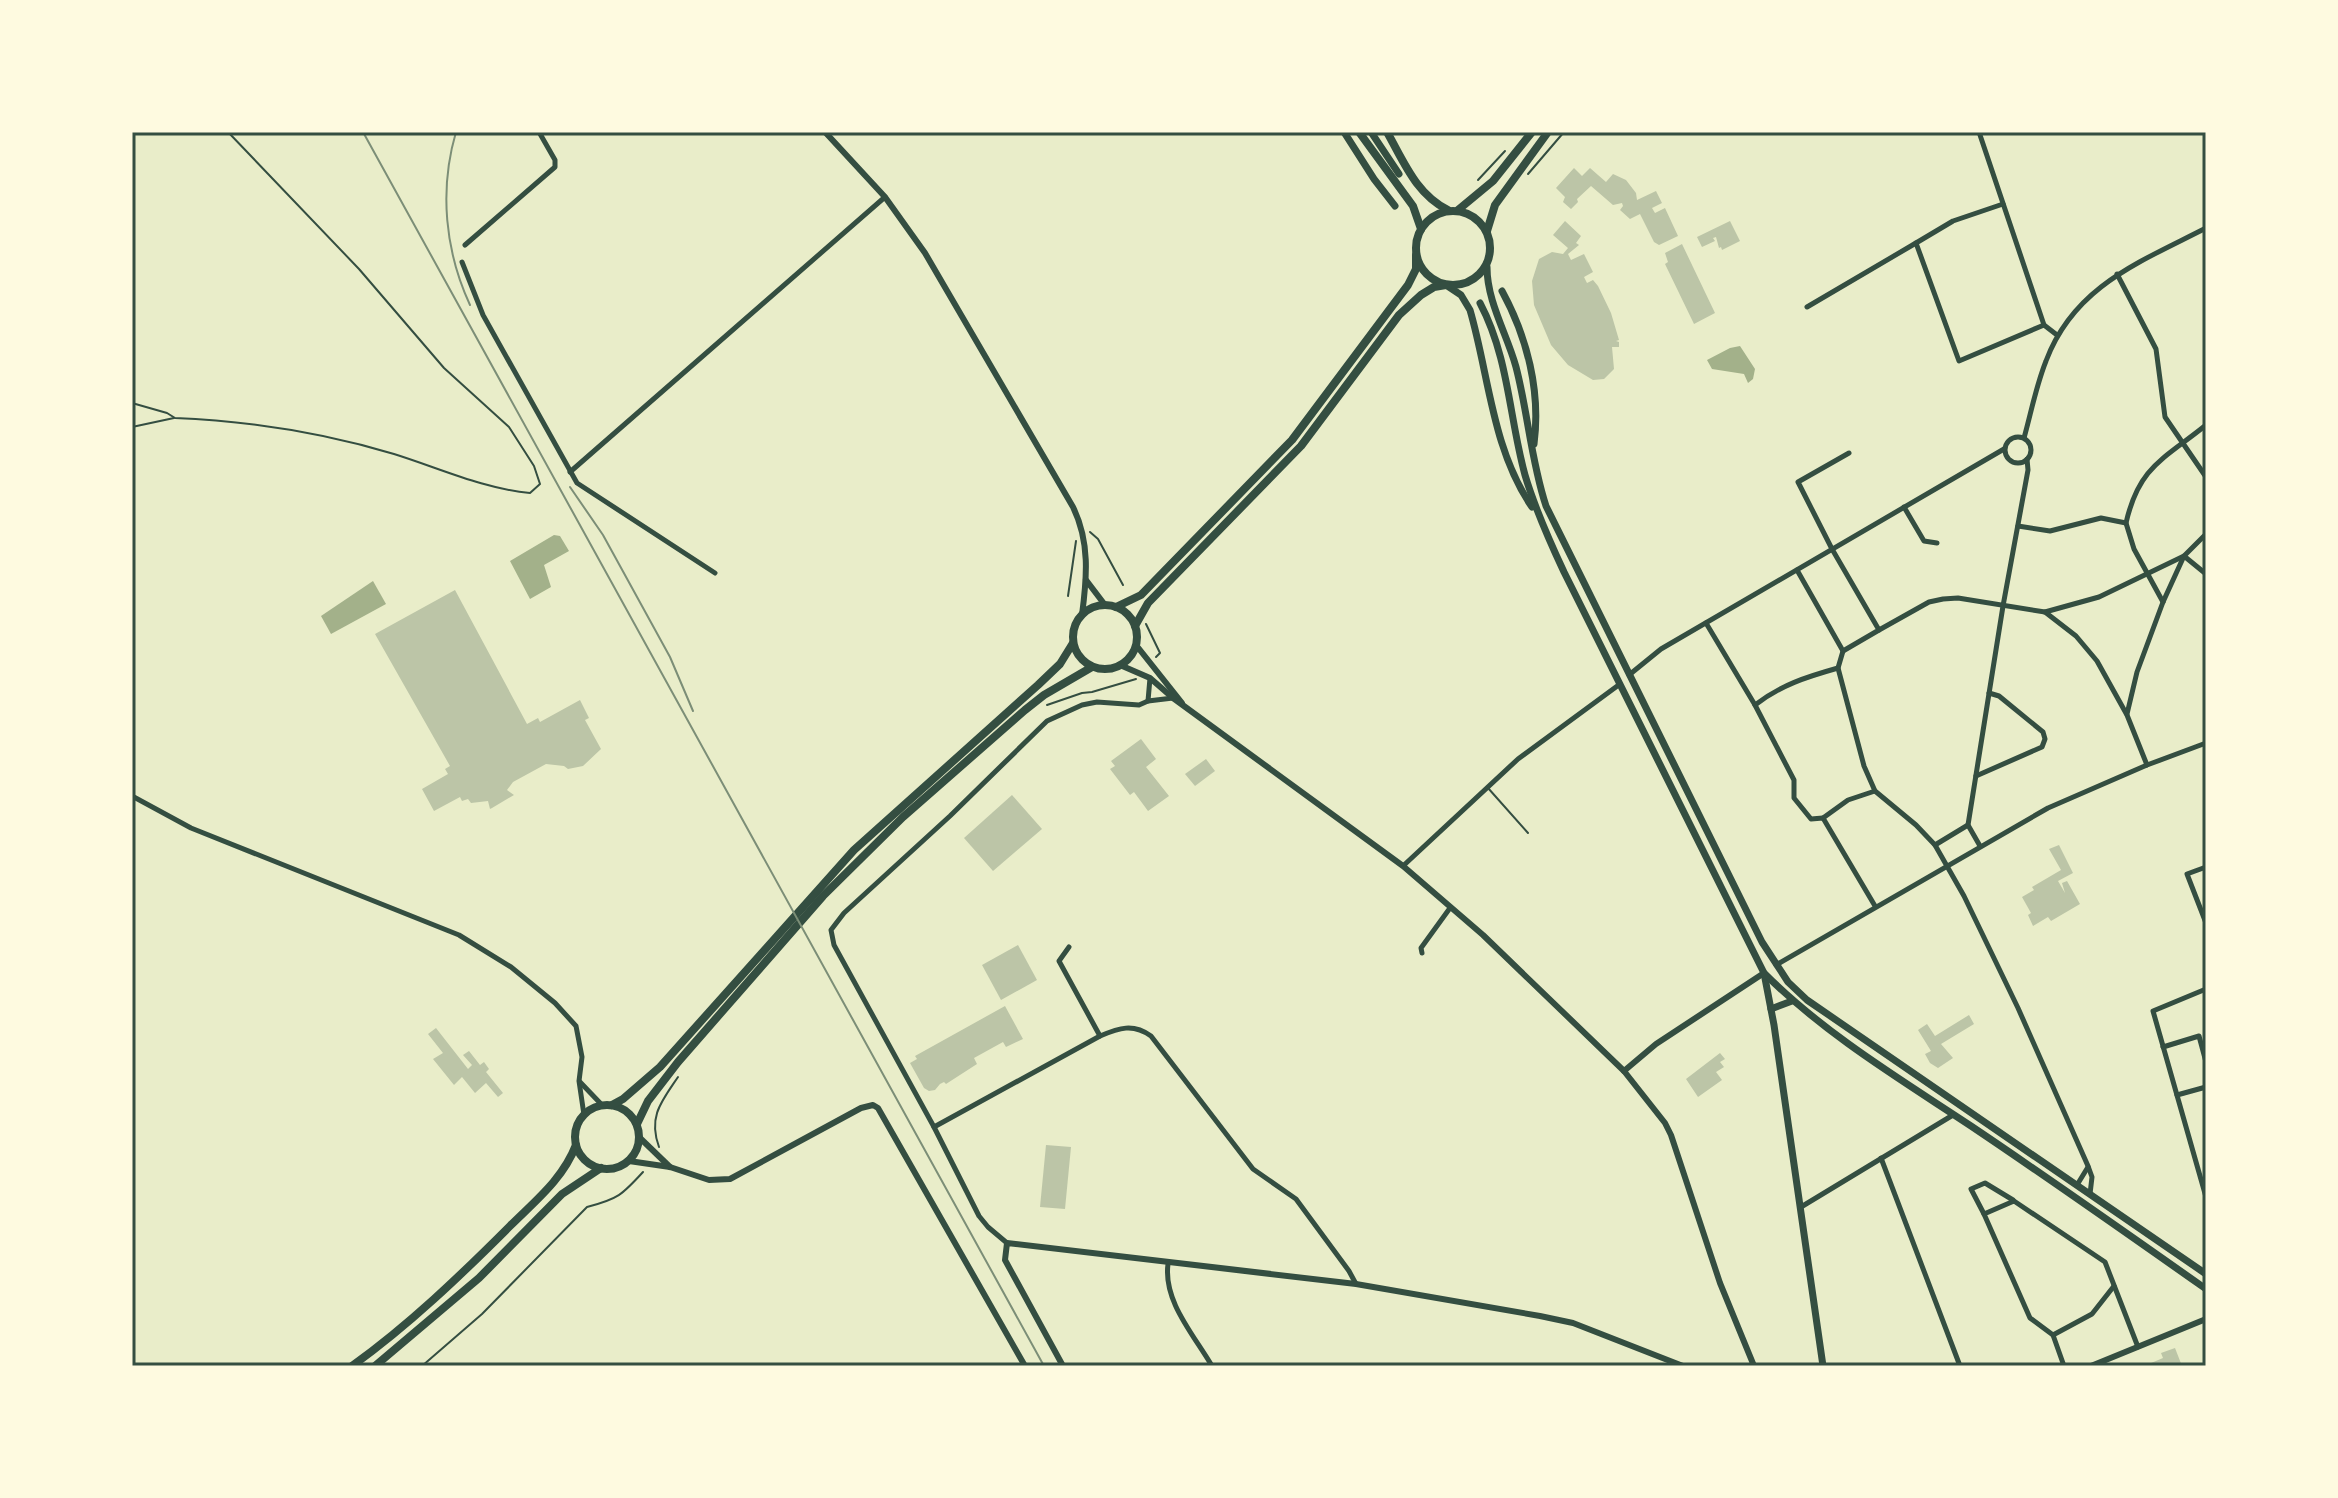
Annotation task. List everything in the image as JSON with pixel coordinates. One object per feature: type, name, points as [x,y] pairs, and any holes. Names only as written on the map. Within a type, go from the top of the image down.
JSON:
[{"type":"main road","points":[[1344,132],[1395,206]]},
{"type":"main road","points":[[1359,132],[1413,206],[1421,229]]},
{"type":"main road","points":[[1371,132],[1399,174]]},
{"type":"main road","points":[[1387,132],[1426,197],[1448,210]]},
{"type":"main road","points":[[1458,210],[1493,181],[1532,132]]},
{"type":"main road","points":[[1487,231],[1495,205],[1548,132]]},
{"type":"main road","points":[[1116,607],[1141,595],[1292,440],[1408,285],[1416,269],[1416,244],[1421,229],[1429,219],[1448,210],[1458,210],[1478,219],[1491,242],[1487,267],[1489,289],[1517,372],[1538,481],[1546,506],[1775,965],[1807,1000],[2206,1274]]},
{"type":"main road","points":[[1416,255],[1428,276],[1461,295],[1470,310],[1495,419],[1524,495],[1538,515]]},
{"type":"main road","points":[[1135,626],[1148,603],[1301,446],[1399,315],[1434,287],[1471,281],[1487,267]]},
{"type":"main road","points":[[1502,291],[1516,317],[1533,383],[1536,426],[1533,450]]},
{"type":"main road","points":[[1480,303],[1501,352],[1524,472],[1538,515],[1764,973],[1823,1366]]},
{"type":"main road","points":[[352,1366],[383,1343],[491,1245],[551,1185],[567,1166],[576,1145],[578,1124],[584,1115],[623,1099],[660,1067],[896,810],[1060,664],[1073,643],[1076,623],[1082,615],[1105,605],[1116,607],[1131,618],[1135,626],[1136,645],[1120,665],[1101,669],[1092,667],[1083,661],[1073,643]]},
{"type":"main road","points":[[820,893],[1025,710],[1092,667]]},
{"type":"main road","points":[[1620,684],[1629,675]]},
{"type":"main road","points":[[637,1124],[648,1101],[770,949]]},
{"type":"main road","points":[[1764,973],[1775,965]]},
{"type":"main road","points":[[1764,973],[1792,1001],[2206,1289]]},
{"type":"main road","points":[[1771,1009],[1792,1001]]},
{"type":"main road","points":[[576,1145],[585,1160],[601,1168],[611,1169],[629,1161],[635,1154],[640,1138],[637,1124],[631,1115],[607,1105]]},
{"type":"main road","points":[[375,1366],[479,1278],[562,1194],[601,1168]]},
{"type":"main road","points":[[2085,1202],[2090,1194]]},
{"type":"street","points":[[465,245],[555,167],[555,160],[539,132]]},
{"type":"street","points":[[825,132],[885,197],[925,253],[1031,430],[1081,522],[1085,536],[1086,580],[1082,615]]},
{"type":"street","points":[[1979,132],[2044,325],[2057,335]]},
{"type":"street","points":[[570,472],[885,197]]},
{"type":"street","points":[[1807,307],[1953,221],[2003,204]]},
{"type":"street","points":[[1980,846],[1968,825],[2028,470],[2030,447],[2024,438],[2045,362],[2057,335],[2099,286],[2206,228]]},
{"type":"street","points":[[1916,243],[1959,361],[2044,325]]},
{"type":"street","points":[[462,262],[483,315],[570,472],[587,491],[715,573]]},
{"type":"street","points":[[2117,274],[2156,349],[2165,417],[2206,477]]},
{"type":"street","points":[[2163,602],[2146,574],[2126,523],[2131,499],[2142,478],[2206,425]]},
{"type":"street","points":[[1629,675],[1661,649],[2004,449],[2014,437],[2024,438]]},
{"type":"street","points":[[2004,449],[2010,460],[2019,462],[2027,459]]},
{"type":"street","points":[[1849,453],[1798,482],[1879,630]]},
{"type":"street","points":[[1904,507],[1924,541],[1937,543]]},
{"type":"street","points":[[2018,526],[2050,531],[2101,518],[2126,523]]},
{"type":"street","points":[[2090,1194],[2092,1177],[2088,1166],[2016,1005],[1947,865],[1935,845],[1875,791],[1864,766],[1838,668],[1843,651],[1929,602],[1958,598],[2045,612],[2099,597],[2184,556],[2206,534]]},
{"type":"street","points":[[2184,556],[2206,574]]},
{"type":"street","points":[[2127,715],[2137,672],[2184,556]]},
{"type":"street","points":[[1797,570],[1843,651]]},
{"type":"street","points":[[1086,580],[1105,605]]},
{"type":"street","points":[[2045,612],[2076,636],[2097,661],[2127,715],[2147,765]]},
{"type":"street","points":[[1706,623],[1755,705],[1794,780],[1794,798],[1811,819],[1823,818],[1848,800],[1875,791]]},
{"type":"street","points":[[1136,645],[1182,703]]},
{"type":"street","points":[[1120,665],[1150,678],[1403,866],[1483,935],[1624,1071],[1671,1135],[1720,1283],[1754,1366]]},
{"type":"street","points":[[1755,705],[1788,684],[1838,668]]},
{"type":"street","points":[[1148,701],[1150,678]]},
{"type":"street","points":[[1403,866],[1518,759],[1620,684]]},
{"type":"street","points":[[1976,776],[2042,747],[2045,739],[2043,732],[1999,696],[1989,693]]},
{"type":"street","points":[[1173,698],[1139,705],[1097,702],[1082,705],[1047,721],[950,816],[834,922],[831,930],[834,945],[979,1216],[1007,1243],[1356,1284],[1573,1323],[1683,1366]]},
{"type":"street","points":[[1775,965],[2048,808],[2206,743]]},
{"type":"street","points":[[132,796],[191,828],[459,935],[504,962],[555,1003],[576,1026],[582,1057],[579,1081],[584,1115]]},
{"type":"street","points":[[1823,818],[1875,906]]},
{"type":"street","points":[[1935,845],[1968,825]]},
{"type":"street","points":[[2206,867],[2187,874],[2206,923]]},
{"type":"street","points":[[1422,953],[1421,948],[1450,908]]},
{"type":"street","points":[[1069,947],[1059,961],[1100,1036]]},
{"type":"street","points":[[1624,1071],[1656,1044],[1764,973]]},
{"type":"street","points":[[2206,989],[2153,1011],[2206,1197]]},
{"type":"street","points":[[934,1127],[1100,1036],[1130,1027],[1142,1029],[1151,1036],[1253,1169],[1268,1182],[1290,1193],[1304,1209],[1356,1284]]},
{"type":"street","points":[[2163,1047],[2199,1036],[2206,1062]]},
{"type":"street","points":[[579,1081],[607,1105]]},
{"type":"street","points":[[2177,1095],[2206,1087]]},
{"type":"street","points":[[629,1161],[670,1167],[709,1180],[730,1179],[861,1108],[873,1105],[878,1108],[1025,1366]]},
{"type":"street","points":[[1800,1207],[1954,1114]]},
{"type":"street","points":[[640,1138],[670,1167]]},
{"type":"street","points":[[1881,1158],[1960,1366]]},
{"type":"street","points":[[2077,1185],[2088,1166]]},
{"type":"street","points":[[2064,1366],[2053,1335],[2030,1318],[1971,1189],[1985,1183],[2105,1262],[2138,1347]]},
{"type":"street","points":[[1984,1214],[2014,1201]]},
{"type":"street","points":[[1007,1243],[1005,1260],[1063,1366]]},
{"type":"street","points":[[1168,1264],[1166,1277],[1170,1295],[1212,1366]]},
{"type":"street","points":[[2053,1335],[2092,1314],[2114,1286]]},
{"type":"street","points":[[2091,1366],[2206,1319]]},
{"type":"lane","points":[[1487,787],[1528,833]]},
{"type":"path","points":[[132,427],[175,418],[324,436],[522,492],[530,493],[540,484],[534,466],[509,427],[444,368],[359,269],[228,132]]},
{"type":"path","points":[[1526,175],[1533,171],[1549,147],[1564,132]]},
{"type":"path","points":[[1478,180],[1511,144]]},
{"type":"path","points":[[132,403],[175,418]]},
{"type":"path","points":[[1081,522],[1098,539],[1123,585]]},
{"type":"path","points":[[1068,596],[1075,541],[1085,536]]},
{"type":"path","points":[[1149,663],[1160,653]]},
{"type":"path","points":[[1046,705],[1131,682],[1142,673]]},
{"type":"path","points":[[656,1154],[660,1146],[653,1128],[658,1109]]},
{"type":"path","points":[[422,1366],[482,1314],[587,1207],[625,1193],[651,1164]]},
{"type":"shaded area","points":[[1740,346],[1755,369],[1753,379],[1748,383],[1744,374],[1712,369],[1707,360]]},
{"type":"shaded area","points":[[554,535],[560,536],[569,551],[544,565],[551,587],[530,599],[510,561]]},
{"type":"shaded area","points":[[373,581],[386,604],[331,634],[321,616]]},
{"type":"building","points":[[1574,168],[1582,176],[1590,168],[1606,182],[1613,174],[1626,180],[1636,193],[1637,200],[1656,191],[1662,203],[1652,208],[1655,213],[1665,208],[1678,236],[1659,245],[1654,242],[1640,214],[1630,219],[1620,210],[1622,203],[1613,205],[1591,186],[1571,209],[1563,202],[1565,197],[1556,188]]},
{"type":"building","points":[[1565,221],[1581,236],[1576,243],[1579,245],[1568,254],[1571,260],[1584,254],[1593,272],[1584,277],[1587,283],[1593,280],[1598,286],[1619,340],[1616,341],[1619,347],[1612,347],[1614,369],[1604,379],[1593,380],[1568,365],[1551,345],[1534,305],[1532,281],[1539,259],[1552,252],[1563,254],[1568,248],[1553,235]]},
{"type":"building","points":[[1730,221],[1740,241],[1722,250],[1716,237],[1713,238],[1715,241],[1702,247],[1697,237]]},
{"type":"building","points":[[1682,244],[1715,313],[1694,324],[1665,264],[1668,262],[1665,253]]},
{"type":"building","points":[[455,590],[527,724],[538,718],[540,722],[580,700],[589,718],[585,720],[601,749],[583,766],[568,769],[546,764],[513,782],[507,790],[514,795],[490,809],[488,801],[471,803],[468,799],[462,801],[460,797],[434,811],[422,789],[448,774],[445,769],[450,766],[375,634]]},
{"type":"building","points":[[1141,739],[1156,759],[1146,767],[1169,796],[1148,811],[1134,792],[1130,795],[1110,769],[1115,766],[1111,761]]},
{"type":"building","points":[[1206,759],[1215,771],[1195,786],[1185,774]]},
{"type":"building","points":[[1012,795],[1042,829],[993,871],[964,838]]},
{"type":"building","points":[[2059,845],[2073,873],[2058,881],[2065,893],[2062,883],[2067,881],[2080,904],[2051,921],[2048,917],[2033,926],[2028,915],[2031,913],[2022,897],[2034,890],[2032,887],[2061,870],[2049,849]]},
{"type":"building","points":[[1018,945],[1037,980],[1001,1000],[982,965]]},
{"type":"building","points":[[1005,1006],[1023,1039],[1006,1047],[1003,1042],[974,1058],[977,1064],[946,1084],[940,1084],[935,1090],[924,1088],[910,1063],[917,1059],[915,1056]]},
{"type":"building","points":[[1969,1015],[1974,1024],[1941,1044],[1953,1058],[1938,1068],[1930,1063],[1925,1054],[1931,1051],[1918,1030],[1927,1024],[1935,1036]]},
{"type":"building","points":[[436,1028],[468,1069],[472,1065],[463,1055],[469,1051],[480,1065],[484,1062],[489,1069],[486,1072],[503,1093],[498,1097],[486,1083],[475,1093],[462,1077],[454,1085],[433,1059],[443,1053],[428,1034]]},
{"type":"building","points":[[1720,1053],[1725,1059],[1720,1062],[1724,1067],[1716,1072],[1722,1080],[1698,1097],[1686,1079]]},
{"type":"building","points":[[1046,1145],[1071,1147],[1065,1209],[1040,1207]]},
{"type":"building","points":[[2175,1348],[2182,1366],[2144,1366],[2163,1358],[2161,1353]]},
{"type":"railway","points":[[363,132],[1044,1366]]},
{"type":"railway","points":[[456,132],[448,176],[447,220],[455,263],[470,305]]},
{"type":"railway","points":[[570,487],[603,535],[670,657],[693,711]]}]
